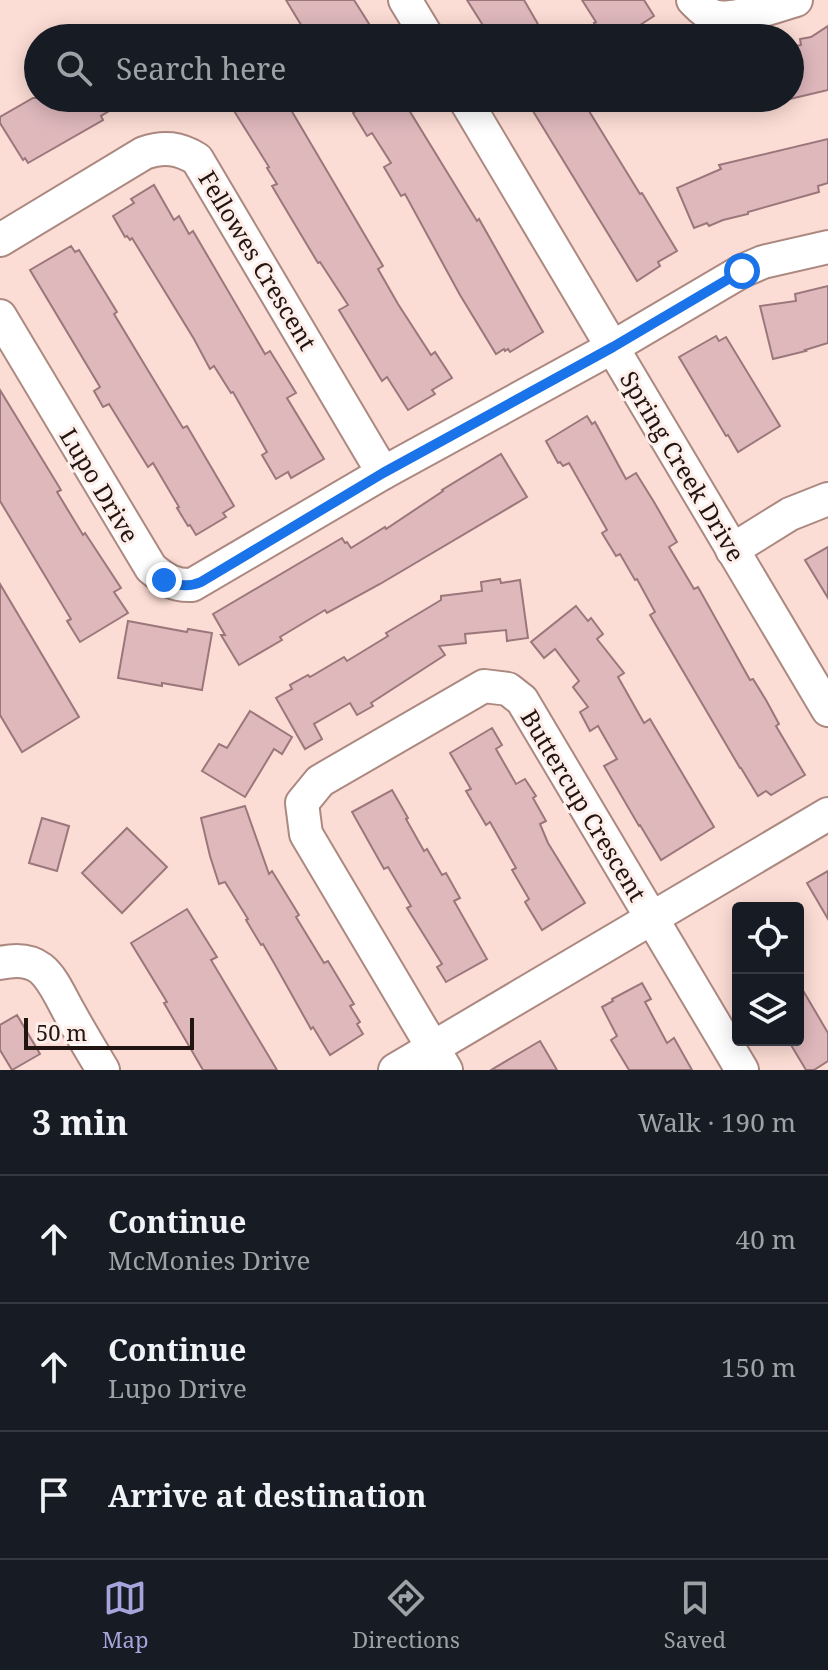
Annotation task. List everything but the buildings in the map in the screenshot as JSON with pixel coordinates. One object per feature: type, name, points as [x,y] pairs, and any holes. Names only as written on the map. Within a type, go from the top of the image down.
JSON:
[{"type":"street","points":[[405,0],[420,24]]},
{"type":"street","points":[[693,0],[714,16],[729,18],[796,0]]},
{"type":"street","name":"Spring Creek Drive","points":[[472,112],[828,710]]},
{"type":"street","name":"Fellowes Crescent","points":[[0,240],[144,153],[167,148],[183,150],[197,159],[231,213],[383,473]]},
{"type":"street","name":"Lupo Drive","points":[[0,316],[151,568],[164,580],[180,586],[192,585],[383,473],[613,347],[742,271],[763,262],[828,247]]},
{"type":"street","points":[[732,550],[790,514],[828,499]]},
{"type":"street","name":"Buttercup Crescent","points":[[439,1059],[306,834],[302,803],[320,781],[484,686],[508,689],[522,700],[742,1070]]},
{"type":"street","points":[[395,1070],[439,1059],[652,919],[828,814]]},
{"type":"street","points":[[0,963],[18,960],[33,963],[45,971],[58,987],[103,1070]]},
{"type":"route","points":[[164,580],[180,586],[201,582],[383,473],[613,347],[742,271]]}]
